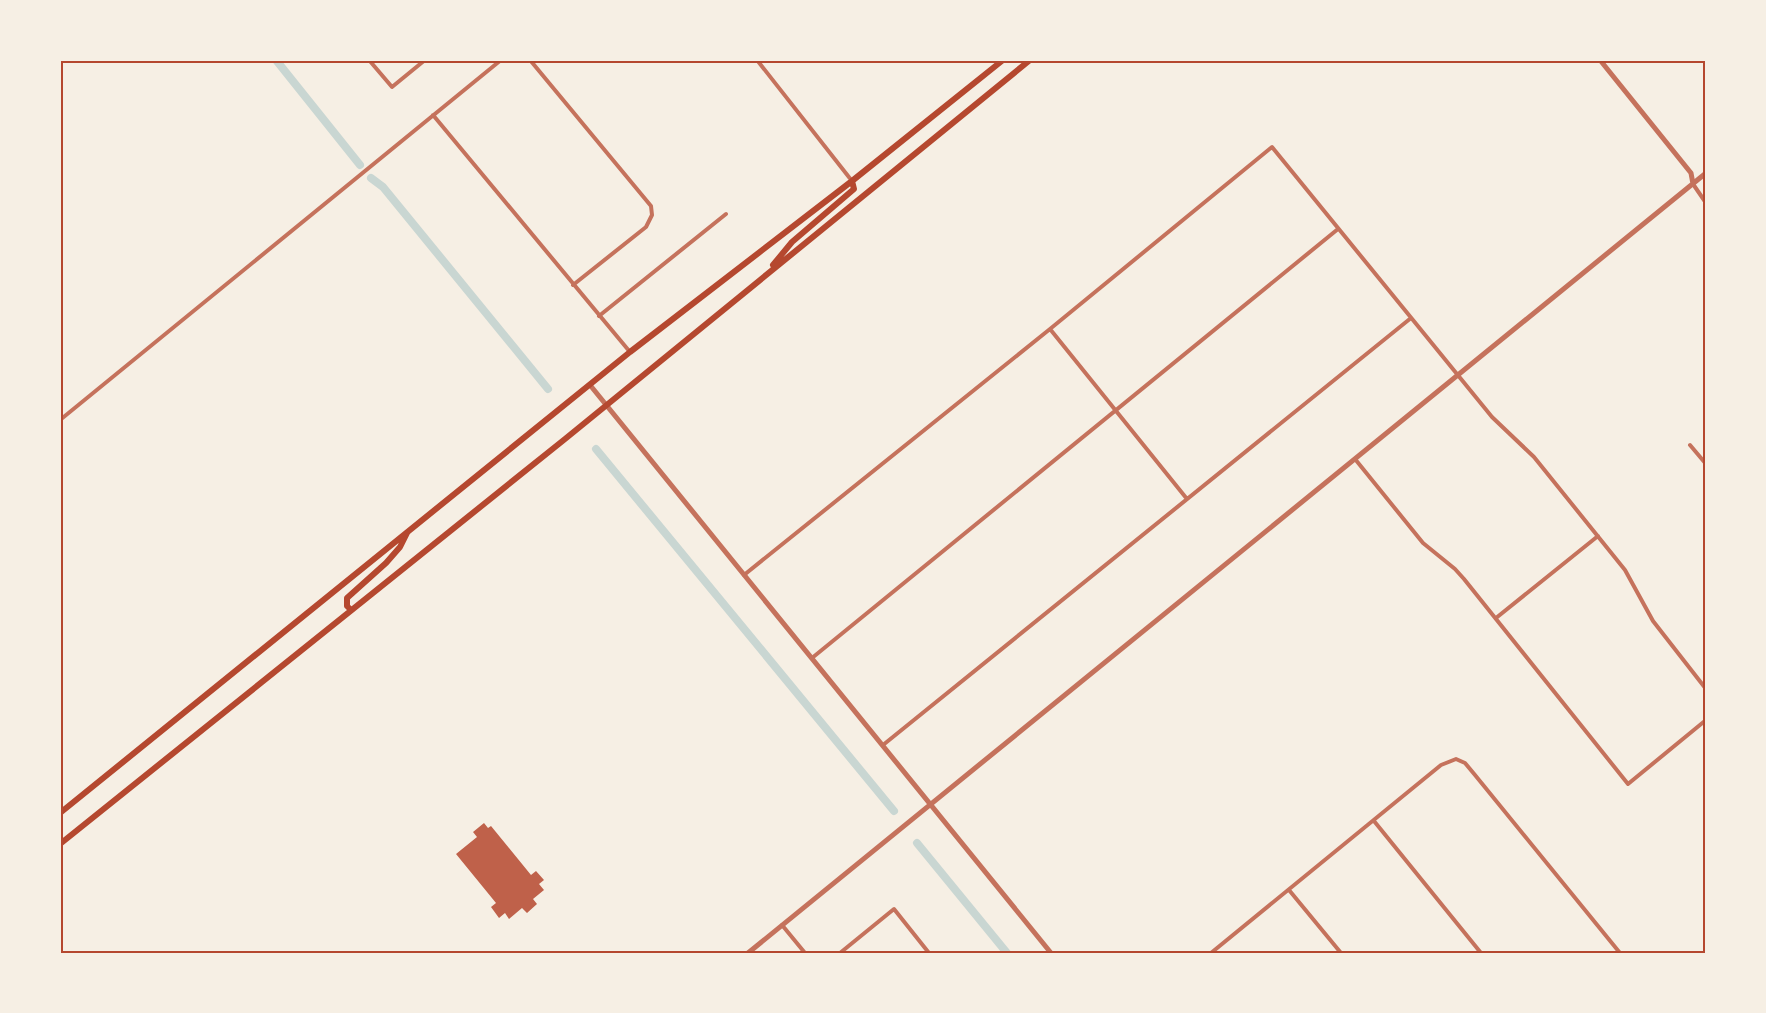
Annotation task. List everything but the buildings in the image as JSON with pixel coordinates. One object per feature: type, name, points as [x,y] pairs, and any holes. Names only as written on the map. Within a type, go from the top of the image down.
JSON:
[{"type":"main road","points":[[60,813],[630,352],[852,181],[1003,60]]},
{"type":"main road","points":[[60,844],[1030,60]]},
{"type":"main road","points":[[763,277],[792,242],[854,189],[852,181]]},
{"type":"main road","points":[[351,610],[347,606],[347,598],[386,563],[400,547],[409,530]]},
{"type":"street","points":[[369,60],[392,87],[425,60]]},
{"type":"street","points":[[60,420],[501,60]]},
{"type":"street","points":[[530,60],[651,206],[652,215],[646,227],[573,285]]},
{"type":"street","points":[[757,60],[852,181]]},
{"type":"street","points":[[1600,60],[1691,173],[1693,184],[1706,203]]},
{"type":"street","points":[[433,116],[630,352]]},
{"type":"street","points":[[744,575],[1272,147],[1492,417],[1534,457],[1598,536],[1625,570],[1653,621],[1706,689]]},
{"type":"street","points":[[748,953],[1706,173]]},
{"type":"street","points":[[599,316],[726,214]]},
{"type":"street","points":[[812,659],[1338,230]]},
{"type":"street","points":[[883,745],[1411,318]]},
{"type":"street","points":[[1050,329],[1187,499]]},
{"type":"street","points":[[590,385],[1051,953]]},
{"type":"street","points":[[1690,445],[1706,464]]},
{"type":"street","points":[[1355,459],[1418,538],[1455,569],[1628,784],[1706,720]]},
{"type":"street","points":[[1496,618],[1598,536]]},
{"type":"street","points":[[1211,953],[1451,759],[1460,760],[1482,783],[1620,953]]},
{"type":"street","points":[[1374,821],[1481,953]]},
{"type":"street","points":[[1289,890],[1341,953]]},
{"type":"street","points":[[840,953],[894,909],[929,953]]},
{"type":"street","points":[[782,925],[804,953]]},
{"type":"waterway","points":[[276,60],[360,165]]},
{"type":"waterway","points":[[371,178],[383,187],[548,389]]},
{"type":"waterway","points":[[596,449],[894,811]]},
{"type":"waterway","points":[[917,843],[1007,953]]}]
